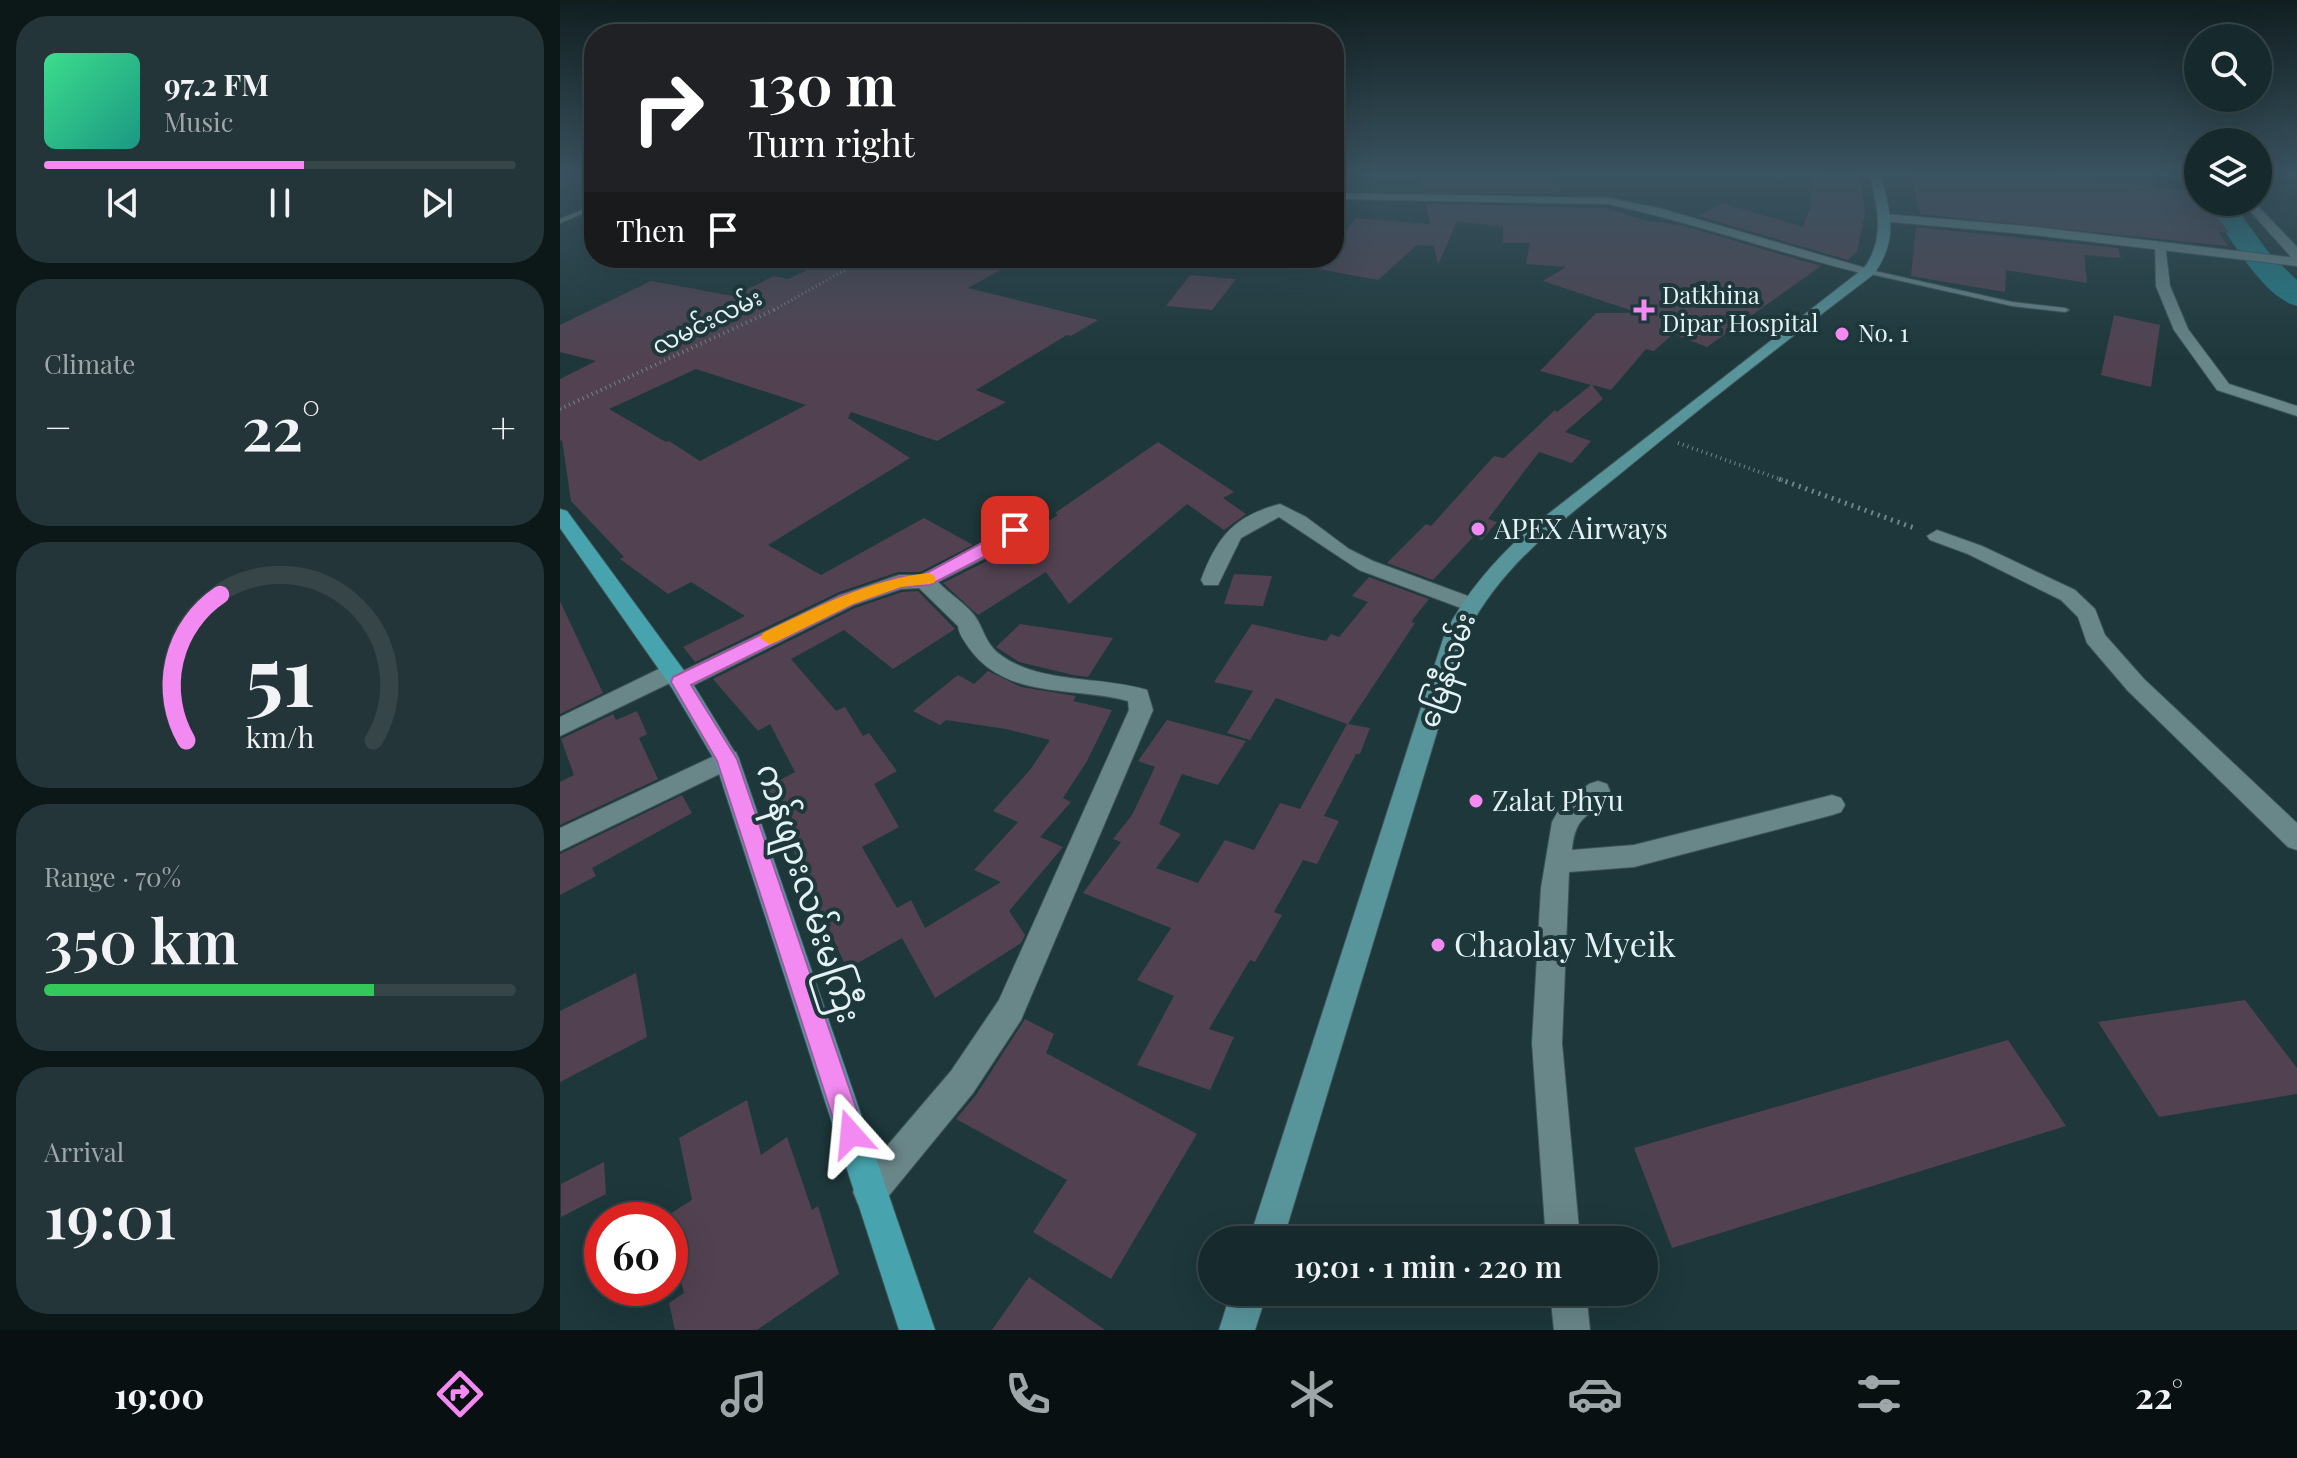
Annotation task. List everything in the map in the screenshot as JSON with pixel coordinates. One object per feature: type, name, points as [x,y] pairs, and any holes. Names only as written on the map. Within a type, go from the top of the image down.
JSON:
[{"type":"main road","name":"မြေနီလမ်း","points":[[1270,1226],[1456,633],[1469,604],[1499,565],[1656,435],[1869,271],[1882,256],[1884,236]]},
{"type":"main road","name":"ကန်ဖျားလမ်းမကြီး","points":[[560,515],[676,677],[727,759],[917,1330]]},
{"type":"main road","points":[[1237,1330],[1245,1306]]},
{"type":"street","points":[[1739,236],[1869,271]]},
{"type":"street","points":[[2075,236],[2297,262]]},
{"type":"street","points":[[2279,236],[2297,255]]},
{"type":"street","points":[[2159,244],[2163,286],[2181,330],[2223,387],[2297,411]]},
{"type":"street","points":[[1211,580],[1224,544],[1245,525],[1280,510],[1306,522],[1326,542],[1355,560],[1469,604]]},
{"type":"street","points":[[560,727],[847,600],[899,582],[924,581],[978,554],[1033,518]]},
{"type":"street","points":[[1937,536],[1975,550],[2068,595],[2088,614],[2095,638],[2136,685],[2297,839]]},
{"type":"street","points":[[870,1192],[962,1082],[1010,1010],[1141,710],[1139,696],[1123,690],[1035,678],[992,661],[969,632],[969,624],[924,581]]},
{"type":"street","points":[[560,840],[727,759]]},
{"type":"street","points":[[1562,1226],[1547,1043],[1558,862],[1561,830],[1570,813],[1598,791]]},
{"type":"street","points":[[1558,862],[1634,856],[1832,805]]},
{"type":"street","points":[[1569,1306],[1572,1330]]},
{"type":"lane","points":[[1869,271],[2012,304],[2065,310]]},
{"type":"path","name":"လမင်းလမ်း","points":[[560,409],[778,308],[848,268]]},
{"type":"path","points":[[1656,435],[1937,536]]},
{"type":"building","points":[[1344,236],[1450,236],[1438,265],[1434,246],[1417,245],[1378,280],[1319,269],[1344,268]]},
{"type":"building","points":[[1503,236],[1719,236],[1821,266],[1707,347],[1673,334],[1654,351],[1646,349],[1611,390],[1592,385],[1603,399],[1565,432],[1591,441],[1572,463],[1539,452],[1488,519],[1497,522],[1482,540],[1473,537],[1433,580],[1387,563],[1426,524],[1431,526],[1494,456],[1504,458],[1555,410],[1557,412],[1591,385],[1540,371],[1596,313],[1639,313],[1543,281],[1566,267],[1526,264],[1530,243],[1503,243]]},
{"type":"building","points":[[1766,236],[1860,236],[1857,251],[1848,260]]},
{"type":"building","points":[[1915,236],[2003,236],[2118,248],[2121,258],[2084,255],[2087,283],[2006,270],[2005,292],[1911,276]]},
{"type":"building","points":[[2132,236],[2222,236],[2228,246]]},
{"type":"building","points":[[812,268],[1004,268],[968,288],[1098,320],[1071,336],[1067,335],[976,390],[1006,402],[937,441],[851,412],[848,418],[910,458],[768,545],[821,575],[924,518],[973,545],[920,572],[898,572],[839,592],[695,662],[683,647],[745,616],[691,582],[668,594],[620,559],[624,557],[571,501],[560,441],[560,379],[596,361],[560,352],[560,325],[651,281],[733,296],[774,276],[788,279]],"holes":[[[696,369],[806,405],[700,461],[609,409]]]},
{"type":"building","points":[[1190,275],[1236,279],[1212,310],[1166,306]]},
{"type":"building","points":[[2114,315],[2160,325],[2151,387],[2101,375]]},
{"type":"building","points":[[1158,442],[1234,492],[1223,498],[1246,514],[1224,530],[1187,504],[1069,604],[1046,572],[978,615],[943,583],[987,561],[1058,515],[1055,513]]},
{"type":"building","points":[[1234,574],[1272,576],[1263,606],[1224,604]]},
{"type":"building","points":[[1369,577],[1429,599],[1411,622],[1415,623],[1348,724],[1370,728],[1360,754],[1356,754],[1324,816],[1339,821],[1317,864],[1303,860],[1274,912],[1282,915],[1255,962],[1250,960],[1209,1029],[1234,1037],[1210,1090],[1137,1065],[1174,996],[1137,980],[1171,928],[1083,893],[1121,842],[1113,839],[1132,815],[1155,767],[1138,761],[1167,720],[1246,741],[1218,785],[1182,774],[1159,824],[1181,834],[1156,868],[1198,883],[1225,840],[1254,850],[1280,803],[1300,809],[1347,724],[1276,698],[1250,740],[1227,733],[1253,691],[1214,682],[1252,624],[1326,641],[1331,634],[1339,637],[1368,602],[1352,596]]},
{"type":"building","points":[[918,591],[955,629],[893,669],[844,630],[791,659],[836,711],[845,707],[863,736],[869,733],[897,771],[874,784],[899,827],[862,847],[897,908],[911,900],[925,928],[1001,882],[974,870],[1018,822],[993,811],[1030,770],[1050,740],[1006,729],[946,720],[940,725],[913,711],[958,675],[974,684],[988,671],[1021,687],[1076,696],[1073,701],[1112,710],[1087,761],[1063,798],[1071,802],[1040,837],[1063,847],[1009,911],[1025,935],[1021,943],[935,998],[902,938],[847,969],[789,841],[759,791],[795,772],[770,724],[758,731],[713,679],[855,608],[902,592]]},
{"type":"building","points":[[560,601],[603,693],[560,714]]},
{"type":"building","points":[[1020,624],[1113,638],[1088,677],[1073,675],[1019,662],[996,647]]},
{"type":"building","points":[[637,711],[647,734],[639,738],[658,779],[560,825],[560,782],[574,775],[561,739],[613,714],[616,720]]},
{"type":"building","points":[[682,795],[692,813],[592,868],[596,876],[560,895],[560,854]]},
{"type":"building","points":[[636,973],[647,1037],[560,1082],[560,1011]]},
{"type":"building","points":[[2245,1000],[2297,1068],[2297,1094],[2159,1117],[2098,1022]]},
{"type":"building","points":[[1025,1019],[1054,1034],[1046,1053],[1197,1134],[1111,1279],[1033,1232],[1067,1180],[956,1119],[976,1095]]},
{"type":"building","points":[[2008,1040],[2066,1126],[1672,1248],[1634,1148]]},
{"type":"building","points":[[747,1100],[761,1155],[787,1137],[812,1210],[818,1206],[839,1274],[757,1330],[675,1330],[670,1306],[688,1306],[688,1203],[692,1200],[679,1138]]},
{"type":"building","points":[[604,1162],[606,1194],[584,1202],[584,1205],[561,1217],[561,1184]]},
{"type":"building","points":[[1029,1277],[1105,1330],[992,1330]]},
{"type":"waterway","points":[[2243,236],[2259,259],[2297,297]]},
{"type":"slow traffic","points":[[769,638],[847,600],[899,582],[928,579]]},
{"type":"place","name":"Datkhina Dipar Hospital","points":[[1644,310]]},
{"type":"place","name":"No. 1","points":[[1842,334]]},
{"type":"place","name":"APEX Airways","points":[[1478,529]]},
{"type":"place","name":"Zalat Phyu","points":[[1476,801]]},
{"type":"place","name":"Chaolay Myeik","points":[[1438,945]]},
{"type":"route","points":[[851,1134],[727,759],[680,682],[847,600],[899,582],[924,581],[978,554],[1015,530]]}]
